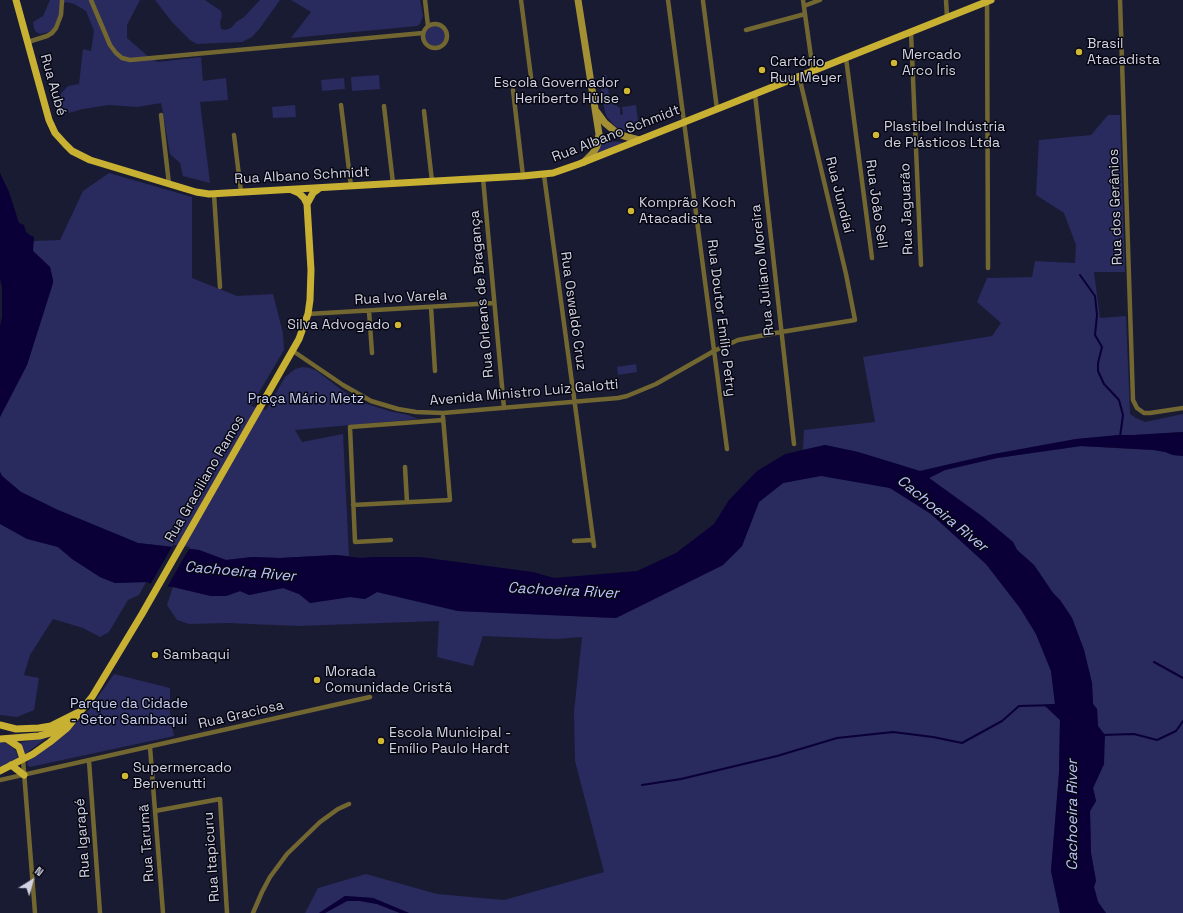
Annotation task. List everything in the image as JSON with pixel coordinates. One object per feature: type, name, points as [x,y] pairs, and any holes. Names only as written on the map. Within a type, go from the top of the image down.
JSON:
[{"type":"main road","name":"Rua Aubé","points":[[16,0],[43,103],[51,126],[61,140],[72,151],[90,160]]},
{"type":"main road","name":"Rua Albano Schmidt","points":[[90,160],[196,192],[214,194],[544,174],[560,171],[584,162],[989,1]]},
{"type":"main road","points":[[307,204],[313,193],[320,188]]},
{"type":"main road","points":[[292,189],[304,198],[307,204]]},
{"type":"main road","name":"Rua Graciliano Ramos","points":[[0,771],[41,749],[67,728],[85,707],[100,685],[142,614],[293,351],[302,333],[308,314],[310,300],[311,270],[307,204]]},
{"type":"main road","name":"Rua Graciliano Ramos","points":[[3,738],[39,736],[50,733],[66,723],[85,707]]},
{"type":"main road","points":[[0,725],[16,729],[39,728],[51,726],[77,713]]},
{"type":"main road","points":[[3,738],[19,747],[23,759]]},
{"type":"main road","points":[[11,765],[24,775]]},
{"type":"street","points":[[28,42],[52,33],[56,28],[61,15],[62,0]]},
{"type":"street","points":[[91,0],[110,45],[122,58],[130,60],[423,33]]},
{"type":"street","points":[[425,0],[428,26]]},
{"type":"street","points":[[521,0],[531,77]]},
{"type":"street","points":[[578,0],[596,111],[599,139],[592,154],[584,162]]},
{"type":"street","name":"Rua Doutor Emílio Petry","points":[[668,0],[727,449]]},
{"type":"street","points":[[803,0],[813,71]]},
{"type":"street","points":[[804,6],[820,0]]},
{"type":"street","points":[[946,0],[947,17]]},
{"type":"street","name":"Rua dos Gerânios","points":[[1120,0],[1133,400],[1140,411],[1150,413],[1183,408]]},
{"type":"street","points":[[703,1],[717,109]]},
{"type":"street","points":[[988,268],[989,1]]},
{"type":"street","points":[[746,30],[805,14]]},
{"type":"street","points":[[436,24],[443,27],[446,35],[444,42],[438,47],[430,46],[424,41],[423,33],[428,26],[436,24]]},
{"type":"street","name":"Rua Jaguarão","points":[[911,32],[921,265]]},
{"type":"street","name":"Rua João Sell","points":[[846,58],[872,258]]},
{"type":"street","name":"Rua Jundiaí","points":[[799,76],[842,256],[855,320]]},
{"type":"street","points":[[513,90],[523,176]]},
{"type":"street","name":"Rua Juliano Moreira","points":[[754,94],[794,444]]},
{"type":"street","points":[[341,105],[351,186]]},
{"type":"street","points":[[384,106],[393,183]]},
{"type":"street","points":[[424,111],[432,181]]},
{"type":"street","points":[[596,111],[610,129],[624,136],[639,140]]},
{"type":"street","points":[[161,115],[169,184]]},
{"type":"street","points":[[234,134],[241,192]]},
{"type":"street","name":"Rua Oswaldo Cruz","points":[[544,174],[594,546]]},
{"type":"street","name":"Rua Orleans de Bragança","points":[[483,178],[504,408]]},
{"type":"street","points":[[214,194],[220,287]]},
{"type":"street","name":"Rua Ivo Varela","points":[[308,314],[494,303]]},
{"type":"street","points":[[430,307],[435,371]]},
{"type":"street","points":[[369,311],[372,353]]},
{"type":"street","name":"Avenida Ministro Luiz Galotti","points":[[293,351],[343,385],[371,401],[398,409],[416,412],[443,413],[618,398],[636,393],[656,384],[714,351],[738,340],[855,320]]},
{"type":"street","points":[[353,505],[450,500],[443,413]]},
{"type":"street","points":[[391,540],[355,542],[350,427],[443,420]]},
{"type":"street","points":[[405,467],[408,502]]},
{"type":"street","points":[[574,541],[593,540]]},
{"type":"street","name":"Rua Graciosa","points":[[0,780],[370,697]]},
{"type":"street","name":"Rua Tarumã","points":[[150,747],[163,913]]},
{"type":"street","points":[[23,759],[35,913]]},
{"type":"street","name":"Rua Igarapé","points":[[89,761],[100,913]]},
{"type":"street","name":"Rua Itapicuru","points":[[155,811],[220,799],[227,913]]},
{"type":"street","points":[[253,913],[270,878],[287,854],[330,814],[349,804]]},
{"type":"green space","points":[[50,0],[140,0],[127,25],[127,38],[150,58],[158,62],[201,57],[203,81],[226,78],[228,100],[200,102],[210,183],[183,176],[180,163],[170,154],[161,103],[137,107],[109,105],[83,109],[58,116],[55,100],[68,86],[79,84],[83,49],[91,51],[94,31],[86,11],[74,4],[66,2],[60,6],[59,19],[53,31],[40,34],[36,32],[33,22],[43,16]]},
{"type":"green space","points":[[155,0],[205,0],[221,11],[221,29],[225,30],[231,28],[236,22],[244,17],[260,0],[280,0],[252,37],[242,42],[197,44],[190,40],[172,22]]},
{"type":"green space","points":[[291,0],[420,0],[423,16],[420,24],[417,26],[291,38],[311,12]]},
{"type":"green space","points":[[435,26],[442,29],[445,36],[442,43],[435,46],[428,43],[425,36],[428,29]]},
{"type":"green space","points":[[606,74],[610,101],[620,108],[620,115],[623,114],[622,107],[636,105],[639,129],[625,131],[621,130],[607,117],[599,79]]},
{"type":"green space","points":[[379,75],[380,89],[352,91],[351,77]]},
{"type":"green space","points":[[344,78],[345,89],[322,91],[321,80]]},
{"type":"green space","points":[[295,105],[296,117],[273,118],[272,107]]},
{"type":"green space","points":[[1108,115],[1120,115],[1125,272],[1094,272],[1100,318],[1126,316],[1130,414],[1145,422],[1183,414],[1183,432],[1076,439],[994,454],[920,471],[858,452],[825,445],[803,450],[804,430],[875,422],[863,357],[992,336],[1001,323],[977,302],[987,278],[1032,277],[1035,261],[1075,263],[1076,245],[1064,213],[1036,195],[1039,140],[1091,135]]},
{"type":"green space","points":[[600,141],[622,142],[623,143],[595,155]]},
{"type":"green space","name":"Praça Mário Metz","points":[[109,173],[192,197],[192,278],[237,296],[273,294],[283,333],[284,350],[251,406],[266,410],[285,377],[295,369],[303,367],[317,371],[343,391],[364,403],[418,419],[295,430],[302,442],[343,434],[349,556],[335,555],[280,558],[252,557],[226,560],[199,550],[138,543],[58,510],[21,492],[2,476],[0,472],[0,417],[27,365],[53,283],[50,267],[33,251],[32,246],[34,241],[60,240],[83,191]]},
{"type":"green space","points":[[636,364],[637,372],[618,375],[617,367]]},
{"type":"green space","points":[[1081,446],[1154,450],[1183,456],[1183,913],[1106,913],[1098,902],[1094,887],[1096,880],[1091,853],[1090,811],[1096,801],[1093,788],[1104,764],[1097,709],[1093,704],[1092,683],[1084,650],[1072,618],[1034,565],[1017,550],[1013,542],[983,517],[929,478],[945,470],[997,458]]},
{"type":"green space","points":[[821,475],[890,488],[931,514],[986,564],[1020,608],[1036,634],[1051,671],[1055,705],[1045,705],[1060,720],[1059,773],[1051,871],[1060,913],[409,913],[373,898],[345,896],[319,913],[305,913],[318,888],[366,874],[437,894],[504,900],[604,872],[575,761],[574,712],[582,637],[555,639],[483,636],[473,666],[437,657],[439,621],[298,626],[227,623],[189,624],[177,620],[167,605],[173,587],[211,596],[226,596],[240,591],[249,595],[283,588],[299,594],[310,603],[350,597],[365,599],[377,592],[458,611],[616,618],[723,565],[742,546],[759,502],[783,483]]},
{"type":"green space","points":[[0,524],[58,547],[100,577],[115,583],[146,582],[139,595],[128,600],[109,632],[100,637],[83,628],[53,619],[30,655],[24,675],[39,678],[34,710],[17,717],[0,715]]},
{"type":"green space","name":"Parque da Cidade - Setor Sambaqui","points":[[114,674],[170,688],[170,712],[174,736],[30,767],[27,765],[28,760],[54,743],[88,711]]},
{"type":"green space","points":[[49,736],[24,755],[18,743],[39,739]]},
{"type":"green space","points":[[0,742],[6,743],[13,748],[16,751],[18,758],[0,767]]},
{"type":"green space","points":[[347,901],[360,901],[377,904],[400,913],[325,913]]},
{"type":"water","points":[[0,173],[9,192],[19,223],[24,225],[26,232],[34,237],[33,251],[50,267],[53,283],[27,365],[0,417],[0,326],[2,317],[2,287],[0,279]]},
{"type":"water","name":"Cachoeira River","points":[[1183,432],[1183,456],[1154,450],[1081,446],[997,458],[945,470],[929,478],[983,517],[1013,542],[1017,550],[1034,565],[1072,618],[1084,650],[1092,683],[1093,704],[1097,709],[1098,726],[1105,735],[1104,764],[1093,788],[1096,801],[1090,811],[1091,853],[1096,881],[1094,887],[1098,902],[1106,913],[1060,913],[1051,871],[1059,773],[1060,720],[1044,705],[1055,704],[1051,671],[1036,634],[1020,608],[986,564],[931,514],[890,488],[821,476],[783,483],[759,502],[742,546],[723,565],[616,618],[458,611],[377,592],[365,599],[350,597],[310,603],[299,594],[283,588],[249,595],[240,591],[226,596],[211,596],[146,582],[115,583],[100,577],[72,559],[58,547],[27,539],[0,524],[0,472],[2,476],[21,492],[58,510],[138,543],[199,550],[226,560],[252,557],[280,558],[335,555],[362,558],[420,557],[533,572],[554,578],[637,571],[676,553],[714,524],[729,500],[757,471],[785,454],[825,445],[858,452],[920,471],[994,454],[1076,439],[1118,435]]},
{"type":"water","points":[[345,896],[373,898],[409,913],[400,913],[377,904],[360,901],[347,901],[325,913],[319,913]]},
{"type":"pier","points":[[173,545],[190,547],[166,589],[150,585]]},
{"type":"waterway","points":[[1080,275],[1095,296],[1097,315],[1095,335],[1102,347],[1098,363],[1098,371],[1104,384],[1119,400],[1123,415],[1120,437]]},
{"type":"waterway","points":[[1154,662],[1183,678]]},
{"type":"waterway","points":[[642,785],[681,779],[777,756],[837,738],[893,732],[933,737],[962,743],[1002,721],[1019,706],[1056,705]]},
{"type":"waterway","points":[[1102,735],[1134,734],[1157,740],[1176,731],[1183,721]]},
{"type":"place","name":"Brasil Atacadista","points":[[1079,52]]},
{"type":"place","name":"Mercado Arco Íris","points":[[894,63]]},
{"type":"place","name":"Cartório Ruy Meyer","points":[[762,70]]},
{"type":"place","name":"Escola Governador Heriberto Hülse","points":[[627,91]]},
{"type":"place","name":"Plastibel Indústria de Plásticos Ltda","points":[[876,135]]},
{"type":"place","name":"Komprão Koch Atacadista","points":[[631,211]]},
{"type":"place","name":"Silva Advogado","points":[[398,325]]},
{"type":"place","name":"Sambaqui","points":[[155,655]]},
{"type":"place","name":"Morada Comunidade Cristã","points":[[317,680]]},
{"type":"place","name":"Escola Municipal - Emílio Paulo Hardt","points":[[381,741]]},
{"type":"place","name":"Supermercado Benvenutti","points":[[125,776]]}]
